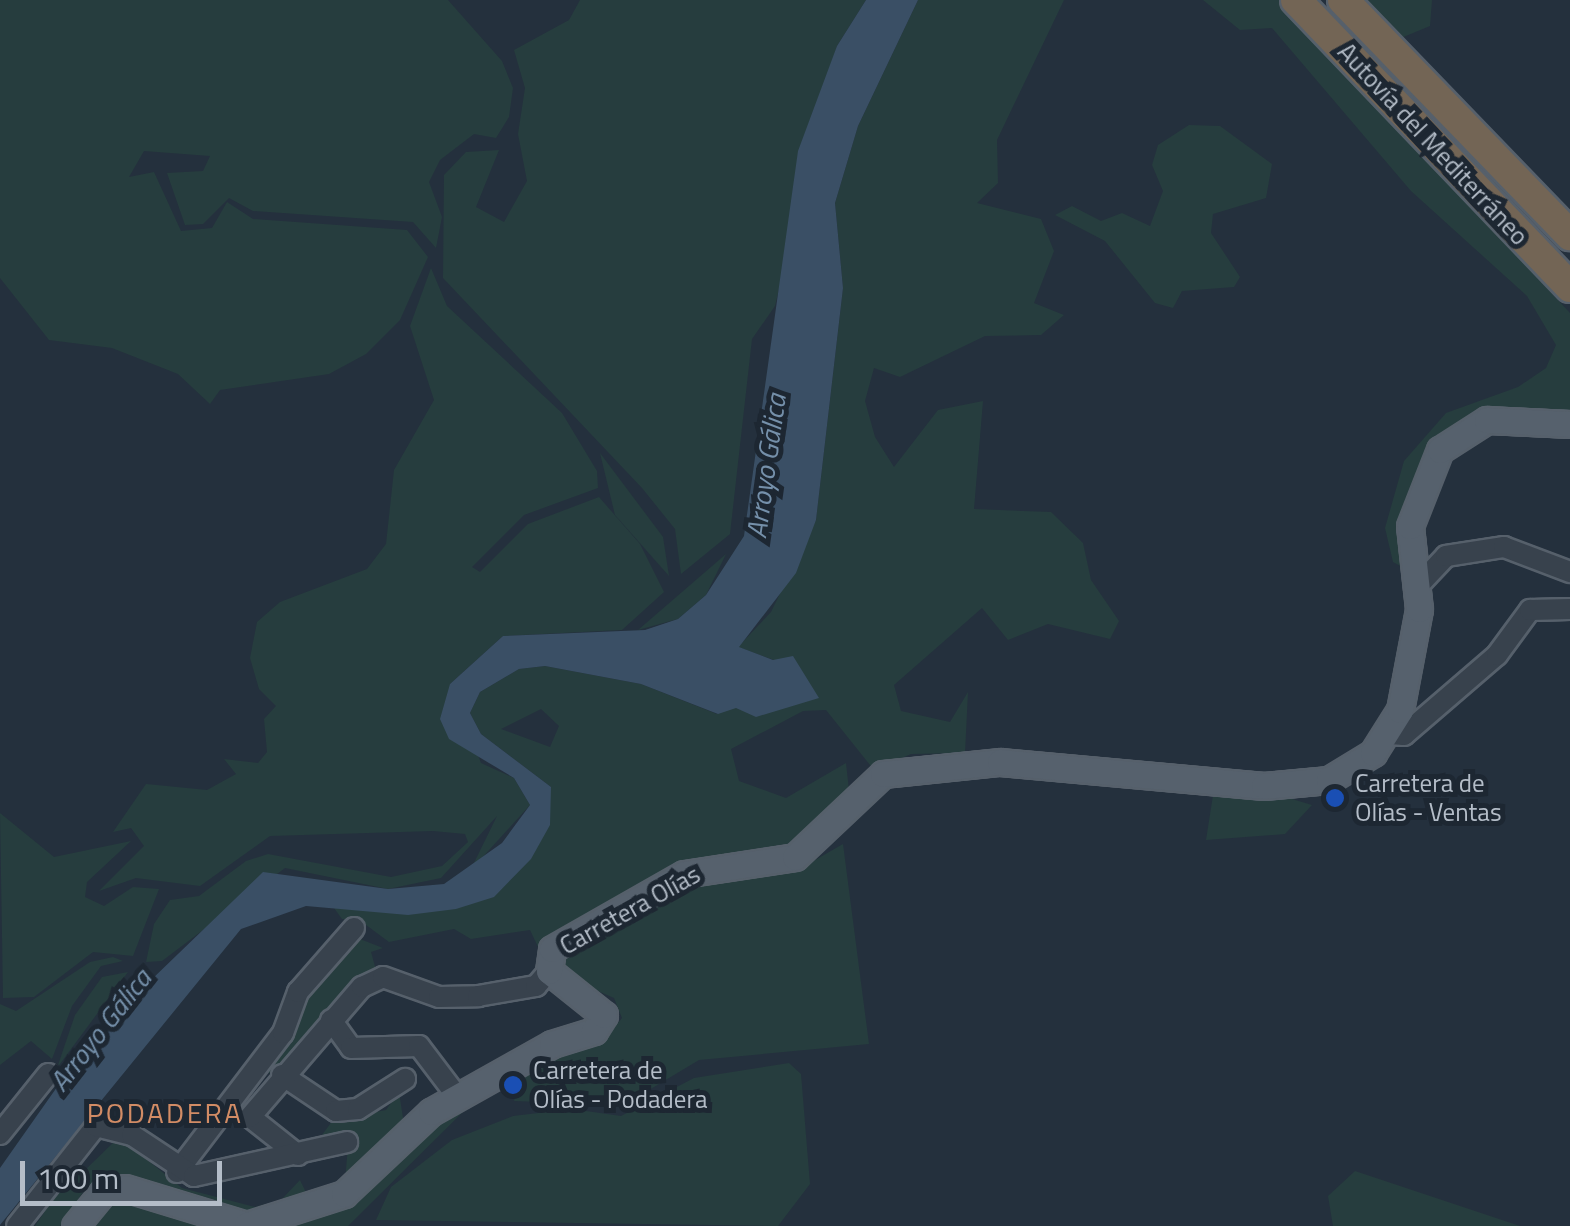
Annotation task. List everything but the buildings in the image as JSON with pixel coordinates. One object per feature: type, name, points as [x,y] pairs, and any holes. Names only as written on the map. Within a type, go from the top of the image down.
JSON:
[{"type":"highway","name":"Autovía del Mediterráneo","points":[[1343,0],[1570,234]]},
{"type":"highway","name":"Autovía del Mediterráneo","points":[[1299,3],[1570,287]]},
{"type":"main road","points":[[1381,743],[1417,654],[1417,587],[1410,526],[1440,450],[1487,420],[1570,424]]},
{"type":"main road","name":"Carretera Olías","points":[[75,1226],[103,1192],[126,1188],[212,1220],[292,1216],[373,1176],[456,1096],[594,1031],[604,1015],[592,999],[549,971],[552,949],[684,874],[808,850],[871,780],[918,764],[1302,786],[1381,743]]},
{"type":"street","points":[[1417,587],[1446,556],[1504,547],[1570,572]]},
{"type":"street","points":[[1381,743],[1404,735],[1497,655],[1530,610],[1570,609]]},
{"type":"street","points":[[176,1172],[283,1033],[298,992],[354,928]]},
{"type":"street","points":[[298,1154],[250,1116],[332,1020],[383,977],[439,997],[478,996],[536,986],[549,971]]},
{"type":"street","points":[[332,1020],[352,1048],[419,1046],[456,1096]]},
{"type":"street","points":[[0,1134],[48,1074]]},
{"type":"street","points":[[282,1075],[336,1111],[358,1109],[404,1079]]},
{"type":"street","points":[[19,1225],[96,1126],[132,1135],[176,1172],[223,1176],[347,1142]]},
{"type":"green space","points":[[0,0],[448,0],[502,61],[513,88],[509,117],[496,138],[474,134],[440,160],[429,182],[442,217],[436,248],[413,222],[253,211],[229,198],[203,224],[185,225],[167,173],[203,171],[210,156],[144,151],[129,177],[154,172],[181,231],[212,228],[227,202],[253,219],[407,230],[428,257],[400,320],[366,354],[329,374],[220,390],[210,404],[178,374],[112,348],[49,340],[0,278]]},
{"type":"green space","points":[[580,0],[866,0],[837,46],[775,306],[752,339],[730,534],[681,574],[675,529],[642,488],[443,278],[444,175],[466,152],[499,150],[476,207],[504,222],[527,181],[518,134],[525,88],[514,50],[569,20]]},
{"type":"green space","points":[[918,0],[1064,0],[997,140],[998,183],[977,203],[1041,219],[1054,251],[1034,303],[1064,315],[1041,335],[985,336],[900,377],[874,368],[865,401],[875,437],[894,467],[938,410],[983,401],[974,509],[1051,512],[1083,543],[1091,580],[1119,621],[1110,639],[1048,624],[1008,640],[982,608],[894,685],[901,711],[950,722],[968,692],[965,753],[911,754],[874,770],[826,710],[803,711],[731,749],[739,781],[786,798],[846,763],[849,790],[811,840],[682,861],[539,949],[530,930],[471,939],[454,929],[389,942],[358,919],[342,919],[334,908],[456,909],[551,787],[481,734],[470,713],[480,692],[519,669],[545,666],[641,684],[717,714],[774,660],[738,647],[771,612],[816,520],[843,288],[835,203],[858,126]],"holes":[[[541,709],[559,726],[550,747],[501,729]]]},
{"type":"green space","points":[[1203,0],[1309,0],[1294,16],[1570,313],[1570,415],[1491,414],[1445,431],[1433,448],[1404,568],[1393,562],[1385,528],[1404,461],[1446,413],[1518,387],[1546,368],[1556,345],[1527,296],[1411,191],[1272,28],[1240,30]]},
{"type":"green space","points":[[1362,0],[1432,0],[1430,26],[1401,38]]},
{"type":"green space","points":[[1189,125],[1220,126],[1272,164],[1266,198],[1213,214],[1211,233],[1240,277],[1234,287],[1182,291],[1173,308],[1155,303],[1105,241],[1055,215],[1072,206],[1101,221],[1122,213],[1150,226],[1163,191],[1152,165],[1158,145]]},
{"type":"green space","points":[[431,268],[447,306],[562,413],[597,471],[598,488],[524,515],[472,567],[480,572],[528,524],[599,497],[640,544],[664,592],[622,630],[503,636],[450,684],[481,763],[514,778],[530,805],[470,871],[497,816],[441,878],[388,889],[285,868],[162,961],[146,962],[154,924],[170,900],[199,896],[246,861],[268,854],[391,877],[442,866],[468,842],[465,834],[433,831],[270,836],[200,886],[136,878],[99,891],[144,846],[131,828],[113,832],[146,784],[207,790],[236,774],[224,759],[258,763],[267,752],[264,719],[276,706],[259,689],[250,658],[257,622],[280,602],[367,569],[386,544],[394,470],[434,400],[410,326]]},
{"type":"green space","points":[[600,453],[663,537],[669,576],[615,515]]},
{"type":"green space","points":[[726,554],[706,595],[678,619],[638,630]]},
{"type":"green space","points":[[1214,789],[1282,796],[1312,805],[1285,834],[1206,840]]},
{"type":"green space","points":[[0,813],[54,857],[131,841],[87,882],[85,897],[104,906],[133,887],[159,889],[133,956],[93,952],[34,997],[3,998]]},
{"type":"green space","points":[[843,844],[869,1044],[699,1060],[624,1105],[514,1101],[519,1079],[581,1037],[607,1036],[622,1018],[614,998],[568,978],[562,959],[702,877],[803,867]]},
{"type":"green space","points":[[360,939],[383,948],[371,952],[376,970],[275,1077],[261,1067],[312,981]]},
{"type":"green space","points":[[113,957],[123,961],[101,966],[72,1006],[52,1059],[31,1041],[0,1065],[0,1004],[16,1011],[90,962]]},
{"type":"green space","points":[[128,972],[57,1068],[75,1015],[102,977]]},
{"type":"green space","points":[[789,1063],[801,1074],[810,1184],[778,1226],[376,1220],[391,1187],[452,1140],[513,1116],[572,1109],[621,1116],[694,1078]]},
{"type":"green space","points":[[399,1092],[404,1124],[345,1182],[348,1145],[322,1135],[333,1120],[386,1110]]},
{"type":"green space","points":[[482,1093],[348,1226],[287,1226],[383,1176],[423,1131]]},
{"type":"green space","points":[[119,1137],[182,1188],[255,1207],[281,1200],[300,1180],[311,1203],[246,1220],[114,1172],[83,1192],[60,1226],[35,1226],[75,1167],[82,1173]]},
{"type":"green space","points":[[1355,1171],[1520,1226],[1333,1226],[1328,1196]]},
{"type":"green space","points":[[121,1197],[214,1226],[84,1226]]},
{"type":"water","name":"Arroyo Gálica","points":[[866,0],[918,0],[858,126],[835,203],[843,288],[816,520],[796,573],[739,647],[773,660],[793,656],[819,698],[756,717],[736,708],[718,714],[641,684],[545,666],[519,669],[480,692],[470,713],[481,734],[551,787],[550,825],[531,859],[494,897],[456,909],[408,915],[306,906],[241,929],[0,1225],[0,1168],[93,1036],[263,872],[388,889],[444,884],[502,843],[530,805],[514,778],[449,739],[440,719],[450,684],[503,636],[645,630],[678,619],[706,595],[744,536],[798,151],[837,46]]},
{"type":"place","name":"Carretera de Olías - Ventas","points":[[1335,798]]},
{"type":"place","name":"Carretera de Olías - Podadera","points":[[513,1085]]},
{"type":"district","name":"PODADERA","points":[[165,1113]]}]
